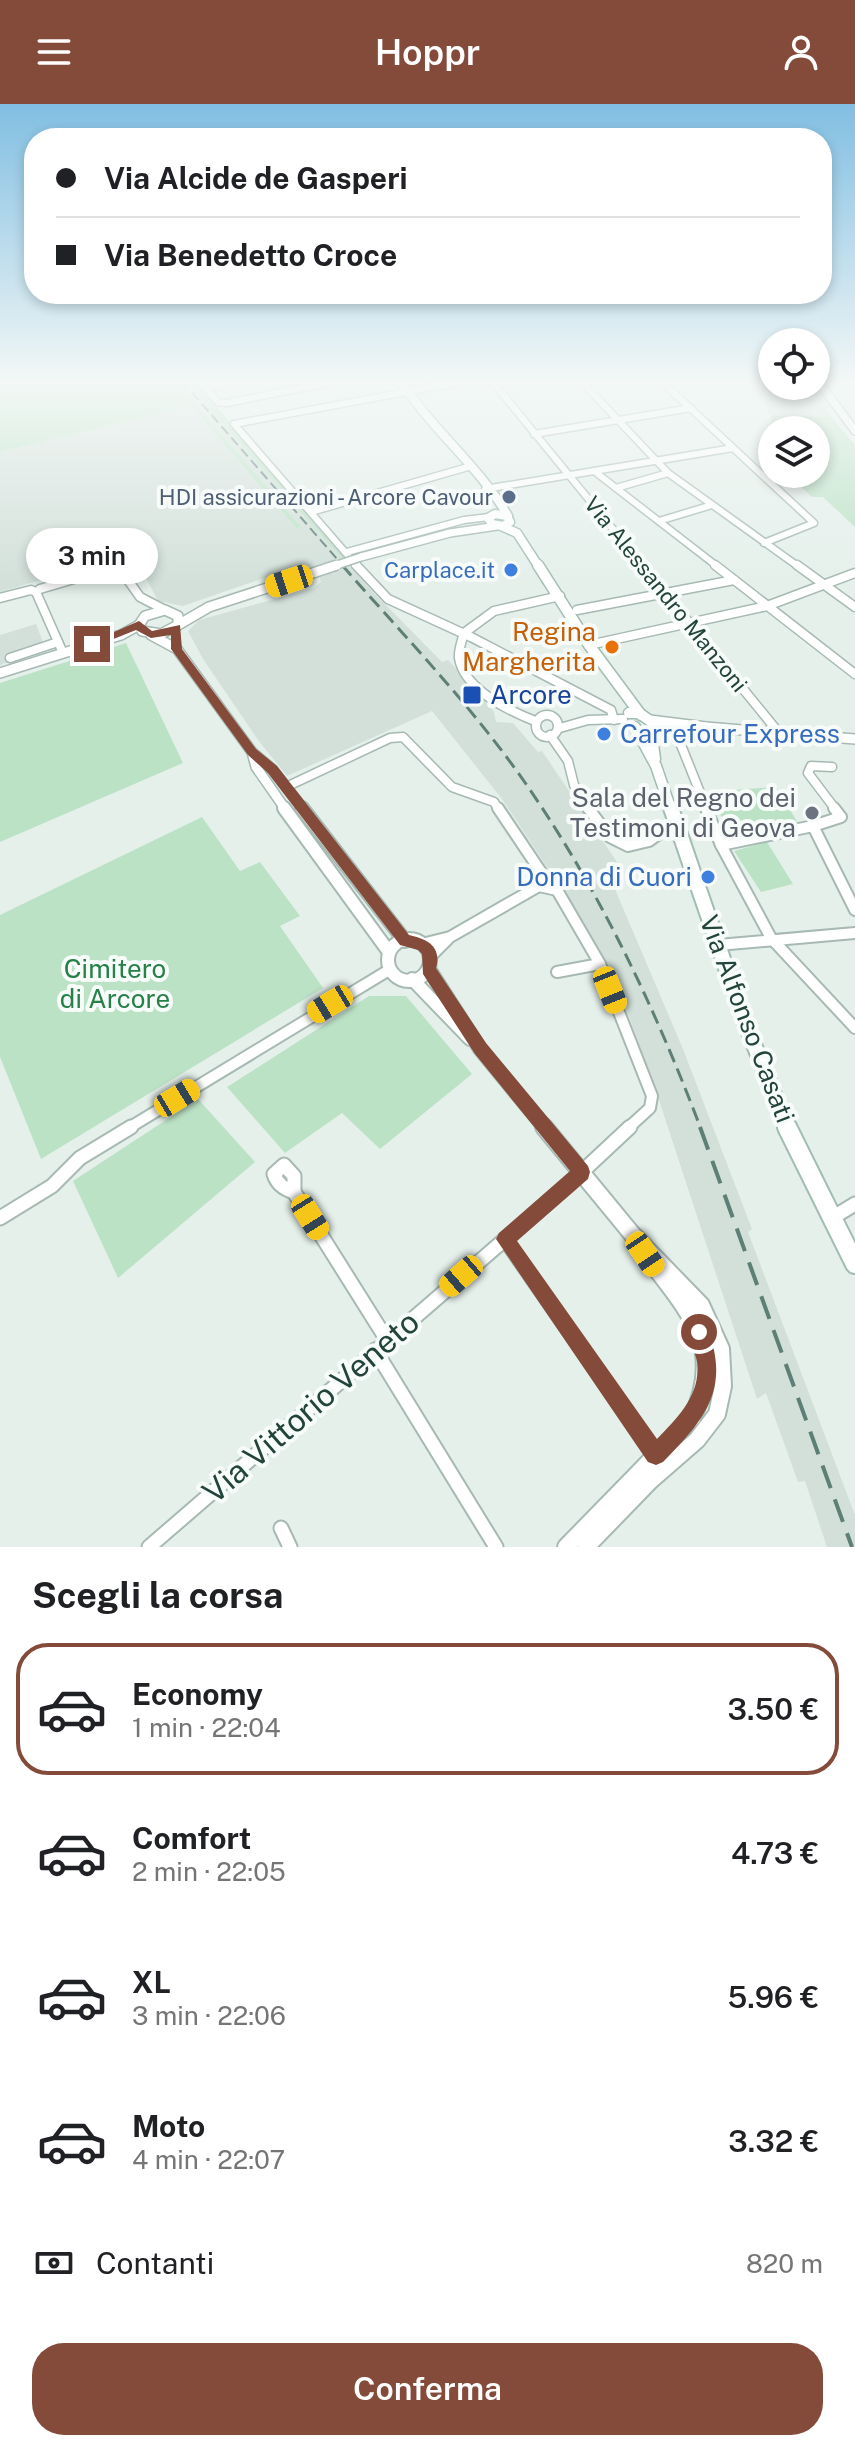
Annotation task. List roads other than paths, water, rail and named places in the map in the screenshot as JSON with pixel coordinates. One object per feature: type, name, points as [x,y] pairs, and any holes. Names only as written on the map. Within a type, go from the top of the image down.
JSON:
[{"type":"main road","points":[[452,448],[488,488],[495,506],[489,522],[517,533],[649,724],[656,766]]},
{"type":"main road","points":[[453,448],[523,533],[577,610],[593,644]]},
{"type":"main road","points":[[491,516],[509,518]]},
{"type":"main road","points":[[499,526],[509,518]]},
{"type":"main road","points":[[606,666],[622,717],[635,727],[656,766]]},
{"type":"main road","points":[[622,717],[649,724]]},
{"type":"main road","points":[[635,727],[649,724]]},
{"type":"main road","name":"Via Alfonso Casati","points":[[656,766],[767,1080],[830,1219],[855,1264]]},
{"type":"street","points":[[255,448],[347,552],[365,577],[388,599],[464,633],[622,717]]},
{"type":"street","name":"Via Alessandro Manzoni","points":[[546,448],[779,733]]},
{"type":"street","points":[[643,448],[668,473],[855,607]]},
{"type":"street","points":[[488,488],[731,448]]},
{"type":"street","points":[[733,448],[814,523],[813,526],[764,543]]},
{"type":"street","points":[[311,512],[468,467]]},
{"type":"street","points":[[594,471],[855,674]]},
{"type":"street","points":[[616,488],[668,473]]},
{"type":"street","points":[[659,521],[712,505]]},
{"type":"street","points":[[347,552],[491,516]]},
{"type":"street","points":[[450,533],[491,516]]},
{"type":"street","points":[[121,635],[152,612],[209,607],[361,557],[450,533],[499,526]]},
{"type":"street","points":[[40,589],[118,566],[140,597],[143,614],[140,622]]},
{"type":"street","points":[[593,644],[767,606],[855,573]]},
{"type":"street","points":[[577,610],[734,580]]},
{"type":"street","points":[[0,598],[31,590],[36,592],[63,653]]},
{"type":"street","points":[[560,596],[494,611],[464,633],[459,648],[460,664],[494,702],[509,710],[535,721],[545,716],[588,720]]},
{"type":"street","points":[[140,597],[178,616],[177,649]]},
{"type":"street","points":[[0,673],[121,635],[168,632],[209,607]]},
{"type":"street","points":[[140,622],[149,634],[177,649],[252,752],[272,769],[405,941],[422,944],[450,937],[539,886],[542,881],[541,872],[494,802],[452,787],[403,737],[392,737],[286,787]]},
{"type":"street","points":[[10,658],[58,642]]},
{"type":"street","points":[[550,735],[560,728],[588,720],[622,717]]},
{"type":"street","points":[[554,718],[560,728]]},
{"type":"street","points":[[535,721],[538,732],[550,735],[568,762],[574,784],[605,836],[616,845],[626,847],[637,844],[663,832],[675,822]]},
{"type":"street","points":[[649,724],[855,739]]},
{"type":"street","points":[[677,735],[721,845],[771,938],[855,1028]]},
{"type":"street","points":[[252,752],[260,775],[389,952],[389,970]]},
{"type":"street","points":[[721,845],[813,826],[841,817],[808,773],[811,766],[832,767]]},
{"type":"street","points":[[813,826],[855,910]]},
{"type":"street","points":[[539,886],[552,888],[558,893],[600,964],[652,1096],[652,1105],[582,1172]]},
{"type":"street","points":[[718,945],[855,933]]},
{"type":"street","points":[[412,979],[450,937]]},
{"type":"street","points":[[389,952],[405,941]]},
{"type":"street","points":[[422,944],[480,1049]]},
{"type":"street","points":[[557,972],[600,964]]},
{"type":"street","points":[[389,970],[399,978],[412,979],[480,1049],[632,1234],[675,1276],[706,1314],[721,1349],[724,1373],[712,1396],[717,1414],[704,1433],[660,1462],[566,1547]]},
{"type":"street","points":[[0,1218],[52,1186],[80,1158],[389,970]]},
{"type":"street","name":"Via Vittorio Veneto","points":[[149,1547],[582,1172]]},
{"type":"street","points":[[294,1192],[496,1547]]},
{"type":"street","points":[[830,1219],[855,1204]]},
{"type":"street","points":[[505,1239],[660,1462]]},
{"type":"street","points":[[586,1547],[660,1462]]},
{"type":"street","points":[[281,1528],[290,1547]]},
{"type":"railway","points":[[241,448],[344,567]]},
{"type":"railway","points":[[342,565],[483,727],[553,825],[624,951],[665,1039],[701,1129]]},
{"type":"railway","points":[[700,1127],[852,1547]]},
{"type":"place","name":"HDI assicurazioni - Arcore Cavour","points":[[509,497]]},
{"type":"place","name":"Carplace.it","points":[[511,570]]},
{"type":"place","name":"Regina Margherita","points":[[612,647]]},
{"type":"place","name":"Arcore","points":[[472,695]]},
{"type":"place","name":"Carrefour Express","points":[[604,734]]},
{"type":"place","name":"Sala del Regno dei Testimoni di Geova","points":[[812,813]]},
{"type":"place","name":"Donna di Cuori","points":[[708,877]]},
{"type":"park label","name":"Cimitero di Arcore","points":[[115,984]]}]
